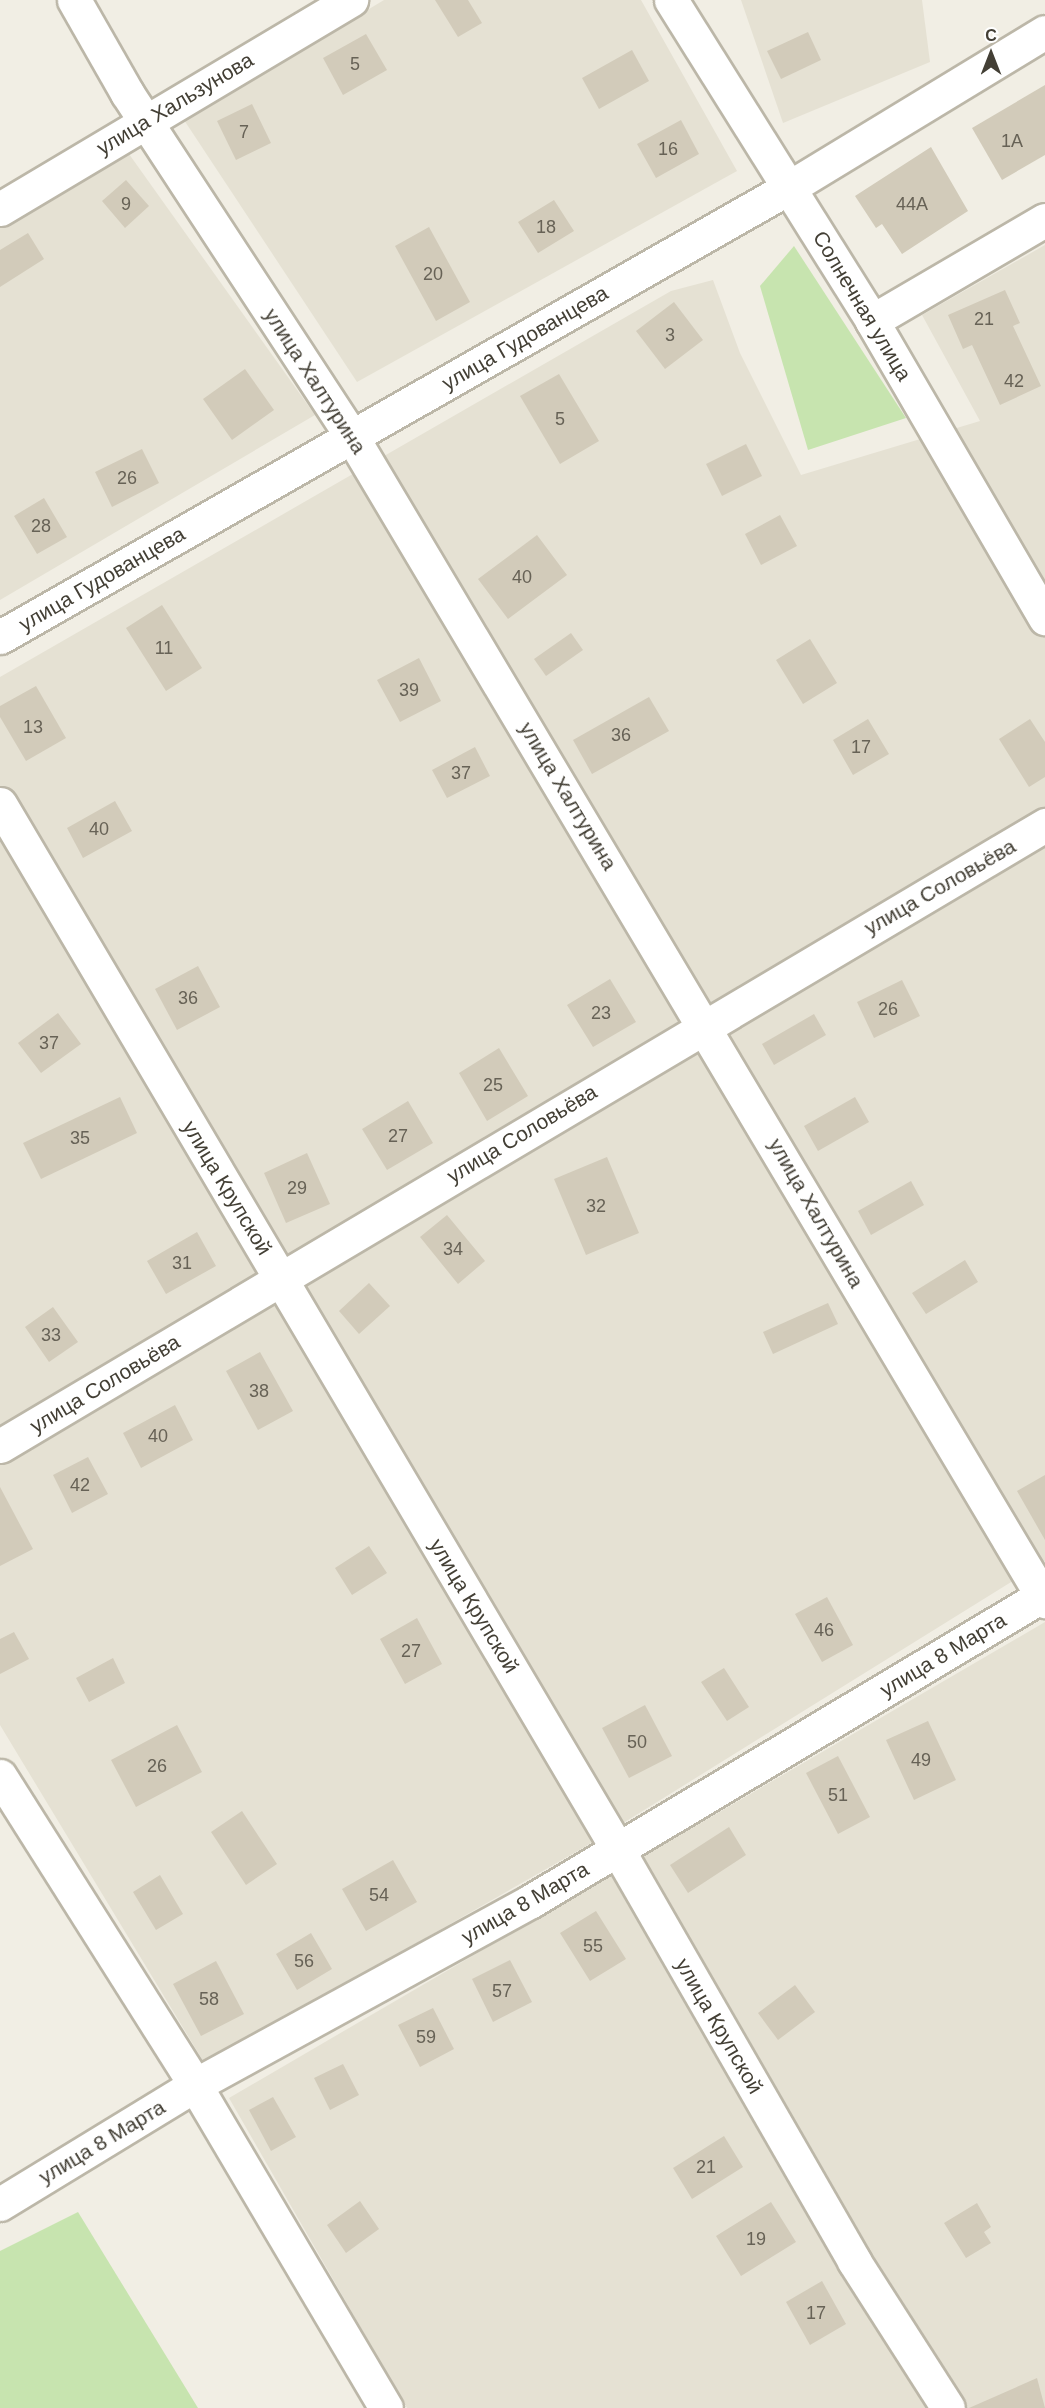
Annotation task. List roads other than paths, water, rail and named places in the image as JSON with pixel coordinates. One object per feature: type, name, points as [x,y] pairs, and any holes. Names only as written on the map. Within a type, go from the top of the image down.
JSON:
[{"type":"street","name":"улица Халтурина","points":[[74,0],[146,122],[352,437],[705,1025],[1044,1597]]},
{"type":"street","name":"улица Хальзунова","points":[[0,208],[351,0]]},
{"type":"street","name":"Солнечная улица","points":[[671,0],[872,321],[1045,618]]},
{"type":"street","name":"улица Гудованцева","points":[[0,637],[790,187],[1045,32]]},
{"type":"street","points":[[872,321],[1045,220]]},
{"type":"street","name":"улица Крупской","points":[[0,804],[618,1850],[854,2260],[948,2408]]},
{"type":"street","name":"улица Соловьёва","points":[[0,1446],[1045,825]]},
{"type":"street","name":"улица 8 Марта","points":[[0,2204],[195,2085],[618,1850],[1044,1597]]},
{"type":"street","points":[[0,1776],[195,2085],[386,2408]]}]
